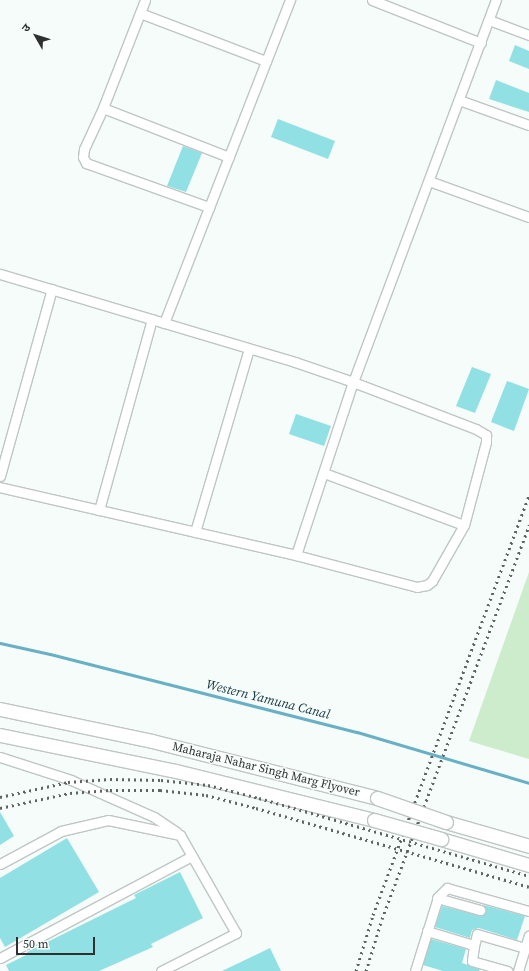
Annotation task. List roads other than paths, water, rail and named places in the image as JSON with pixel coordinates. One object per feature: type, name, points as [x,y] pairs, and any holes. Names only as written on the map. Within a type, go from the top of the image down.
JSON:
[{"type":"main road","name":"Maharaja Nahar Singh Marg Flyover","points":[[6,709],[152,741],[377,798],[446,822],[529,846]]},
{"type":"main road","name":"Maharaja Nahar Singh Marg Flyover","points":[[0,735],[176,771],[374,820],[529,866]]},
{"type":"street","points":[[145,0],[103,108],[84,149],[84,157],[86,163],[209,207]]},
{"type":"street","points":[[164,323],[290,0]]},
{"type":"street","points":[[372,0],[480,43]]},
{"type":"street","points":[[296,555],[353,382],[496,0]]},
{"type":"street","points":[[140,13],[266,61]]},
{"type":"street","points":[[489,20],[529,35]]},
{"type":"street","points":[[459,100],[529,125]]},
{"type":"street","points":[[103,108],[229,157]]},
{"type":"street","points":[[429,181],[529,217]]},
{"type":"street","points":[[0,274],[353,382],[476,429],[486,435],[486,442],[464,525],[432,581],[427,585],[417,587],[296,555],[0,487]]},
{"type":"street","points":[[0,476],[52,289]]},
{"type":"street","points":[[99,510],[152,320]]},
{"type":"street","points":[[195,532],[249,349]]},
{"type":"street","points":[[324,473],[464,525]]},
{"type":"street","points":[[0,757],[71,780],[154,817],[180,835],[236,933],[161,971]]},
{"type":"street","points":[[0,864],[61,831],[108,820],[180,835]]},
{"type":"street","points":[[0,958],[192,856]]},
{"type":"street","points":[[418,970],[437,898],[447,888],[529,911]]},
{"type":"street","points":[[437,898],[480,910]]},
{"type":"street","points":[[428,931],[474,946]]},
{"type":"street","points":[[508,971],[472,961],[477,934],[525,948]]},
{"type":"street","points":[[518,971],[529,936]]},
{"type":"waterway","name":"Western Yamuna Canal","points":[[0,643],[50,654],[357,732],[529,783]]},
{"type":"railway","points":[[356,971],[373,915],[529,496]]},
{"type":"railway","points":[[366,971],[382,919],[529,525]]},
{"type":"railway","points":[[0,797],[68,782],[110,779],[161,780],[208,785],[259,798],[529,876]]},
{"type":"railway","points":[[0,808],[70,793],[110,790],[160,790],[206,795],[529,887]]}]
